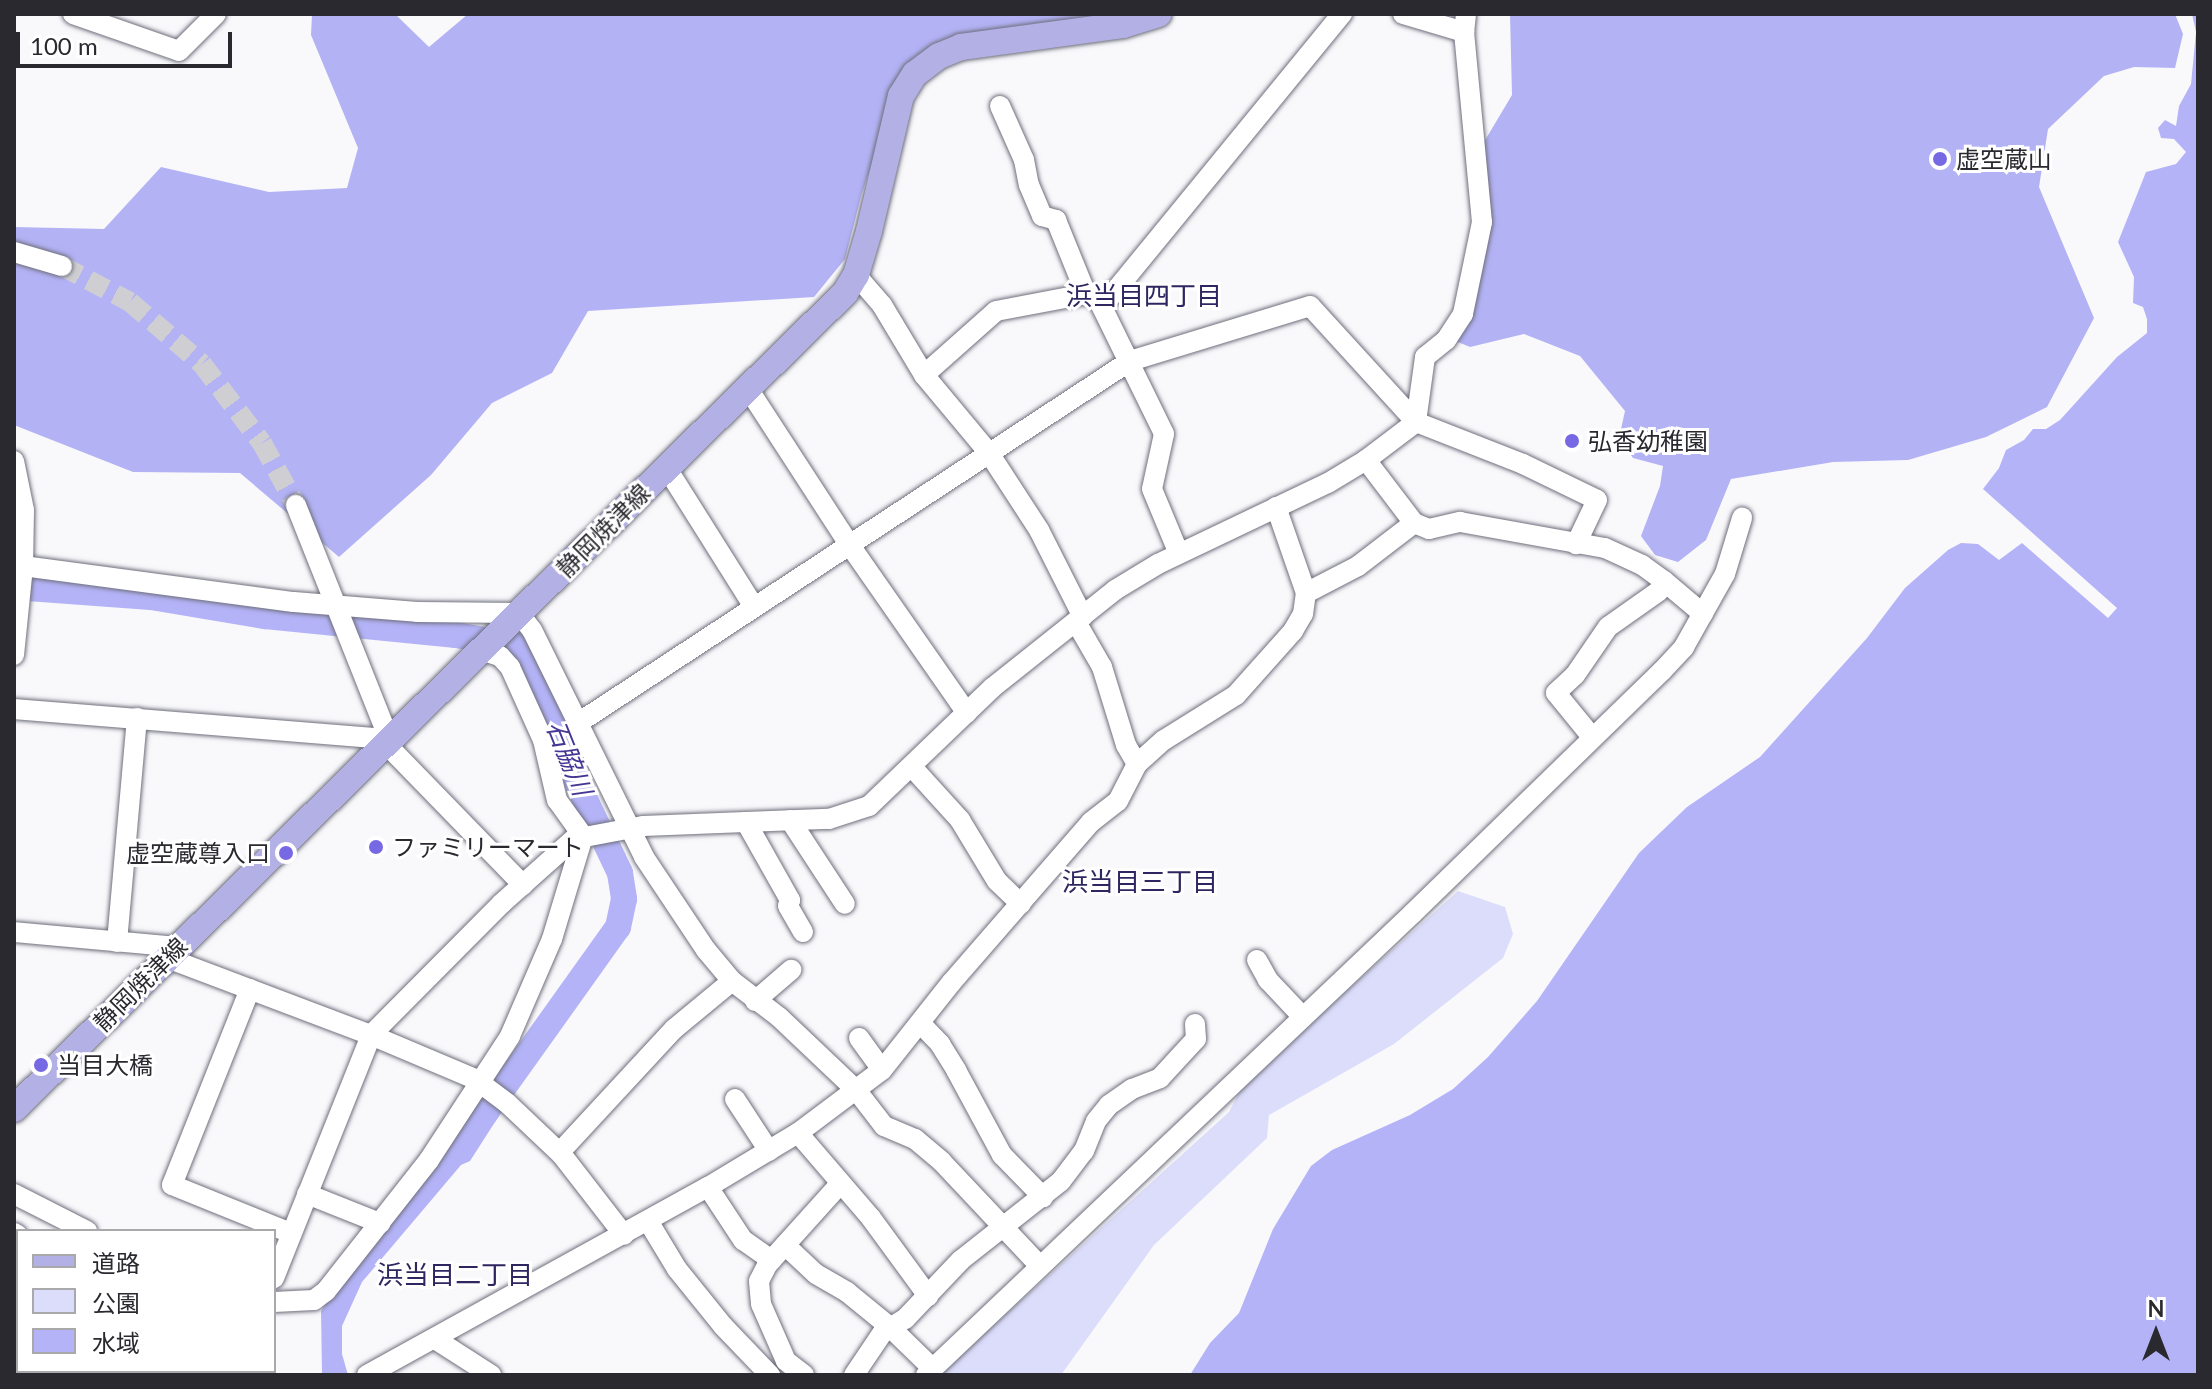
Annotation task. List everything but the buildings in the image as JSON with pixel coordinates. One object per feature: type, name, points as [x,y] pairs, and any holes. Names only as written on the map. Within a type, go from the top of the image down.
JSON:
[{"type":"main road","name":"静岡焼津線","points":[[14,1109],[845,293],[856,275],[901,96],[915,74],[939,56],[961,47],[1123,25],[1158,14]]},
{"type":"street","points":[[73,14],[179,51],[216,14]]},
{"type":"street","points":[[1102,307],[1342,14]]},
{"type":"street","points":[[276,1273],[371,1035],[574,839],[631,827],[847,816],[883,796],[992,688],[1115,590],[1179,554],[1366,460],[1416,422],[1425,357],[1446,340],[1463,314],[1482,222],[1465,23],[1403,14]]},
{"type":"street","points":[[1000,106],[1024,160],[1029,185],[1042,216],[1056,220],[1086,294]]},
{"type":"street","points":[[14,252],[62,266]]},
{"type":"street","points":[[856,275],[882,305],[924,375],[989,453],[1039,530],[1102,667],[1126,745],[1137,764]]},
{"type":"street","points":[[924,375],[996,311],[1086,294],[1098,299],[1164,434],[1152,489],[1179,554]]},
{"type":"street","points":[[578,723],[1130,361],[1310,306],[1416,422],[1523,464],[1597,500],[1576,544]]},
{"type":"street","points":[[747,387],[849,544],[967,713]]},
{"type":"street","points":[[1366,460],[1414,523],[1429,529],[1460,522],[1605,548],[1642,565],[1703,614]]},
{"type":"street","points":[[14,461],[24,510],[23,566],[16,600],[14,655]]},
{"type":"street","points":[[666,467],[754,607]]},
{"type":"street","points":[[296,505],[387,741],[523,885]]},
{"type":"street","points":[[379,1373],[769,1151],[857,1091],[882,1070],[951,983],[1091,822],[1118,801],[1137,764],[1154,747],[1236,695],[1293,631],[1303,614],[1306,593],[1276,507]]},
{"type":"street","points":[[708,1187],[743,1240],[778,1252],[847,1292],[891,1328],[929,1372],[1662,671],[1684,647],[1725,574],[1742,518]]},
{"type":"street","points":[[1306,593],[1358,566],[1414,523]]},
{"type":"street","points":[[23,566],[337,609],[512,619],[532,630],[663,889],[732,981],[779,1017],[857,1091],[884,1126],[924,1147],[1040,1266]]},
{"type":"street","points":[[1592,737],[1556,693],[1575,675],[1608,627],[1659,591],[1664,581]]},
{"type":"street","points":[[483,648],[500,656],[510,667],[543,740],[557,800],[583,836]]},
{"type":"street","points":[[14,709],[387,741]]},
{"type":"street","points":[[117,942],[137,718]]},
{"type":"street","points":[[912,767],[960,820],[978,844],[997,881],[1021,904]]},
{"type":"street","points":[[790,820],[845,904]]},
{"type":"street","points":[[746,822],[790,900],[788,906],[803,932]]},
{"type":"street","points":[[276,1302],[314,1300],[326,1291],[347,1260],[429,1160],[482,1084],[530,996],[552,939],[583,836]]},
{"type":"street","points":[[14,932],[117,942],[172,952],[250,989],[371,1035],[482,1084],[560,1152],[624,1235]]},
{"type":"street","points":[[1257,960],[1268,980],[1303,1017]]},
{"type":"street","points":[[755,1001],[791,970]]},
{"type":"street","points":[[560,1152],[674,1029],[732,981]]},
{"type":"street","points":[[250,989],[172,1185],[291,1233]]},
{"type":"street","points":[[921,1024],[940,1044],[1002,1155],[1043,1197]]},
{"type":"street","points":[[854,1375],[883,1332],[905,1319],[961,1260],[1061,1181],[1084,1151],[1096,1121],[1109,1105],[1132,1089],[1160,1078],[1196,1039],[1195,1024]]},
{"type":"street","points":[[859,1038],[882,1070]]},
{"type":"street","points":[[735,1099],[769,1151]]},
{"type":"street","points":[[798,1133],[878,1226],[928,1296]]},
{"type":"street","points":[[776,1370],[759,1281],[778,1252],[840,1184]]},
{"type":"street","points":[[14,1194],[83,1229]]},
{"type":"street","points":[[307,1194],[380,1223]]},
{"type":"street","points":[[648,1221],[677,1269],[723,1326],[776,1370],[804,1375]]},
{"type":"street","points":[[435,1339],[491,1375]]},
{"type":"green space","points":[[1458,891],[1505,907],[1513,934],[1503,958],[1394,1044],[1269,1115],[1267,1138],[1154,1245],[1061,1375],[939,1375],[1229,1112],[1244,1083]]},
{"type":"shaded area","points":[[312,14],[395,14],[429,47],[468,14],[1126,14],[901,77],[862,193],[845,259],[814,297],[588,311],[552,373],[492,403],[431,475],[339,557],[240,473],[133,472],[14,425],[14,227],[104,229],[161,167],[269,192],[347,188],[358,148],[311,35]]},
{"type":"shaded area","points":[[1510,14],[2175,14],[2183,34],[2175,68],[2134,67],[2104,76],[2048,129],[2039,187],[2094,318],[2047,407],[1986,437],[1908,460],[1833,462],[1731,479],[1706,540],[1678,562],[1655,555],[1641,536],[1660,486],[1663,466],[1633,458],[1619,438],[1625,411],[1580,356],[1524,334],[1470,347],[1453,340],[1469,302],[1478,152],[1512,95]]},
{"type":"water","points":[[2192,14],[2198,14],[2198,1375],[1190,1375],[1210,1343],[1239,1313],[1273,1229],[1311,1166],[1332,1150],[1410,1115],[1453,1089],[1488,1057],[1537,1001],[1639,853],[1687,807],[1760,757],[1867,638],[1905,588],[1948,550],[1961,543],[1978,544],[1999,560],[2022,543],[2108,618],[2117,608],[1983,489],[1999,468],[2006,450],[2024,440],[2033,429],[2046,429],[2060,420],[2117,357],[2147,333],[2143,307],[2133,303],[2134,277],[2118,242],[2146,172],[2176,164],[2186,152],[2174,139],[2161,138],[2158,128],[2165,120],[2176,126],[2179,106],[2191,84],[2196,32]]},
{"type":"water","points":[[484,1092],[504,1108],[470,1161],[461,1165],[362,1282],[342,1326],[342,1354],[348,1375],[322,1375],[321,1311],[344,1276],[437,1167]]},
{"type":"water","points":[[14,1255],[16,1373],[208,1375],[14,1375]]},
{"type":"waterway","name":"石脇川","points":[[14,587],[151,597],[265,616],[456,635],[514,645],[534,667],[568,764],[620,873],[624,899],[618,927],[483,1116]]},
{"type":"tunnel","points":[[62,266],[130,302],[202,364],[262,443],[296,505]]},
{"type":"place","name":"虚空蔵山","points":[[1940,159]]},
{"type":"place","name":"弘香幼稚園","points":[[1572,441]]},
{"type":"place","name":"ファミリーマート","points":[[376,847]]},
{"type":"place","name":"虚空蔵尊入口","points":[[286,853]]},
{"type":"place","name":"当目大橋","points":[[41,1065]]},
{"type":"district","name":"浜当目四丁目","points":[[1144,296]]},
{"type":"district","name":"浜当目三丁目","points":[[1140,882]]},
{"type":"district","name":"浜当目二丁目","points":[[455,1275]]}]
